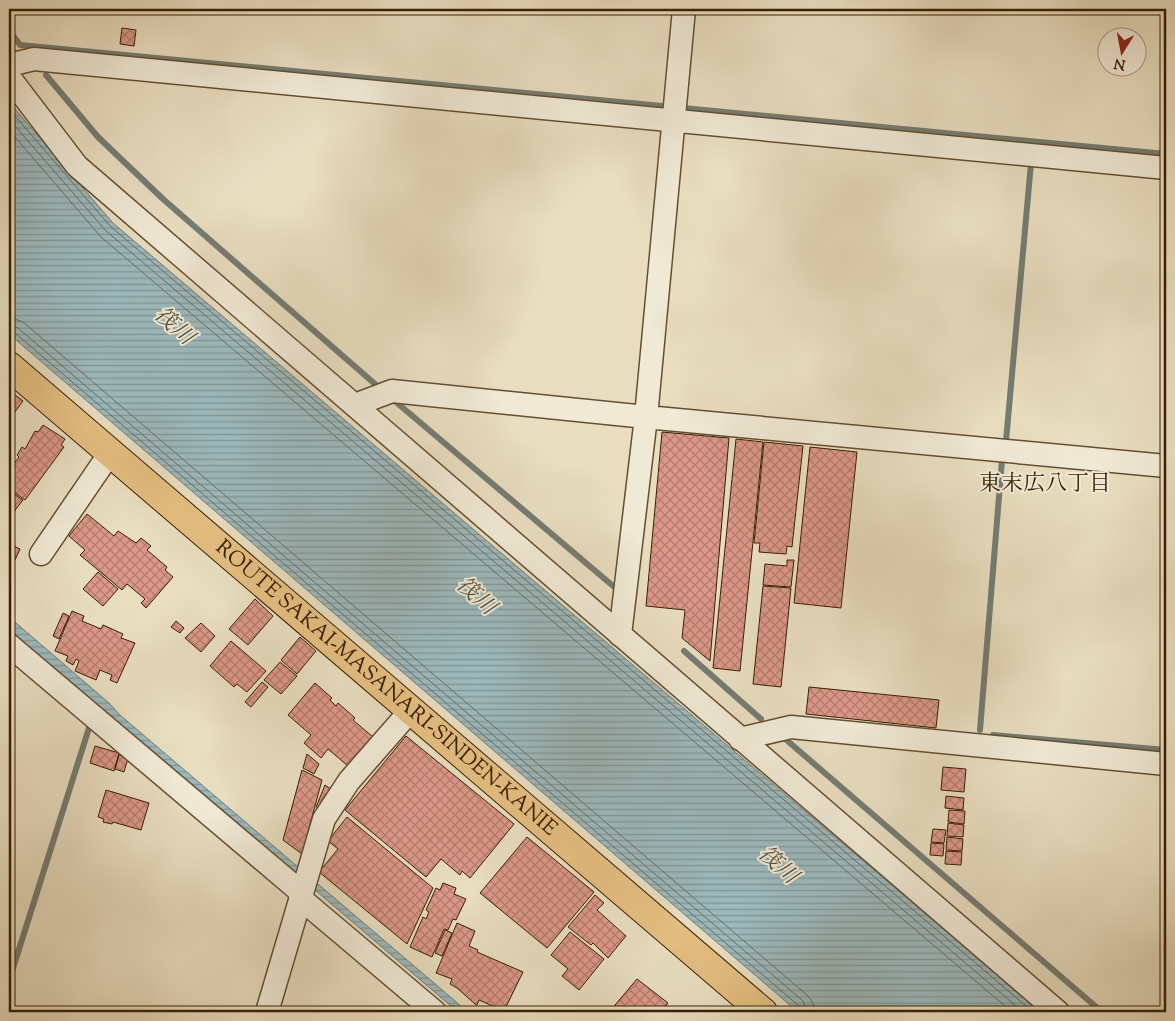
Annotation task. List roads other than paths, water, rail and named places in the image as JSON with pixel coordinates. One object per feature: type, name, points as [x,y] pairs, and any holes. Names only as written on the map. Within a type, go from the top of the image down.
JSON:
[{"type":"main road","name":"ROUTE SAKAI-MASANARI-SINDEN-KANIE","points":[[9,366],[763,1012]]},
{"type":"street","points":[[620,635],[646,418],[684,9]]},
{"type":"street","points":[[9,65],[34,59],[1166,168]]},
{"type":"street","points":[[9,77],[77,166],[1058,1012]]},
{"type":"street","points":[[355,405],[392,391],[646,418],[1166,466]]},
{"type":"street","points":[[41,554],[110,453]]},
{"type":"street","points":[[9,645],[303,887],[436,1012]]},
{"type":"street","points":[[266,1012],[324,819],[349,781],[411,710]]},
{"type":"street","points":[[740,739],[791,728],[1166,764]]},
{"type":"water","name":"筏川","points":[[9,102],[113,223],[1041,1012],[798,1012],[9,334]]},
{"type":"water","points":[[9,617],[109,703],[120,715],[468,1012],[458,1012],[9,629]]},
{"type":"waterway","points":[[9,30],[20,45],[662,106]]},
{"type":"waterway","points":[[46,75],[98,137],[163,199],[375,384]]},
{"type":"waterway","points":[[683,108],[1166,154]]},
{"type":"waterway","points":[[1006,441],[1031,163]]},
{"type":"waterway","points":[[396,402],[619,591]]},
{"type":"waterway","points":[[980,730],[1002,460]]},
{"type":"waterway","points":[[684,651],[761,719]]},
{"type":"waterway","points":[[9,981],[89,728]]},
{"type":"waterway","points":[[993,735],[1166,750]]},
{"type":"waterway","points":[[783,737],[1102,1012]]},
{"type":"district","name":"東末広八丁目","points":[[1045,485]]}]
